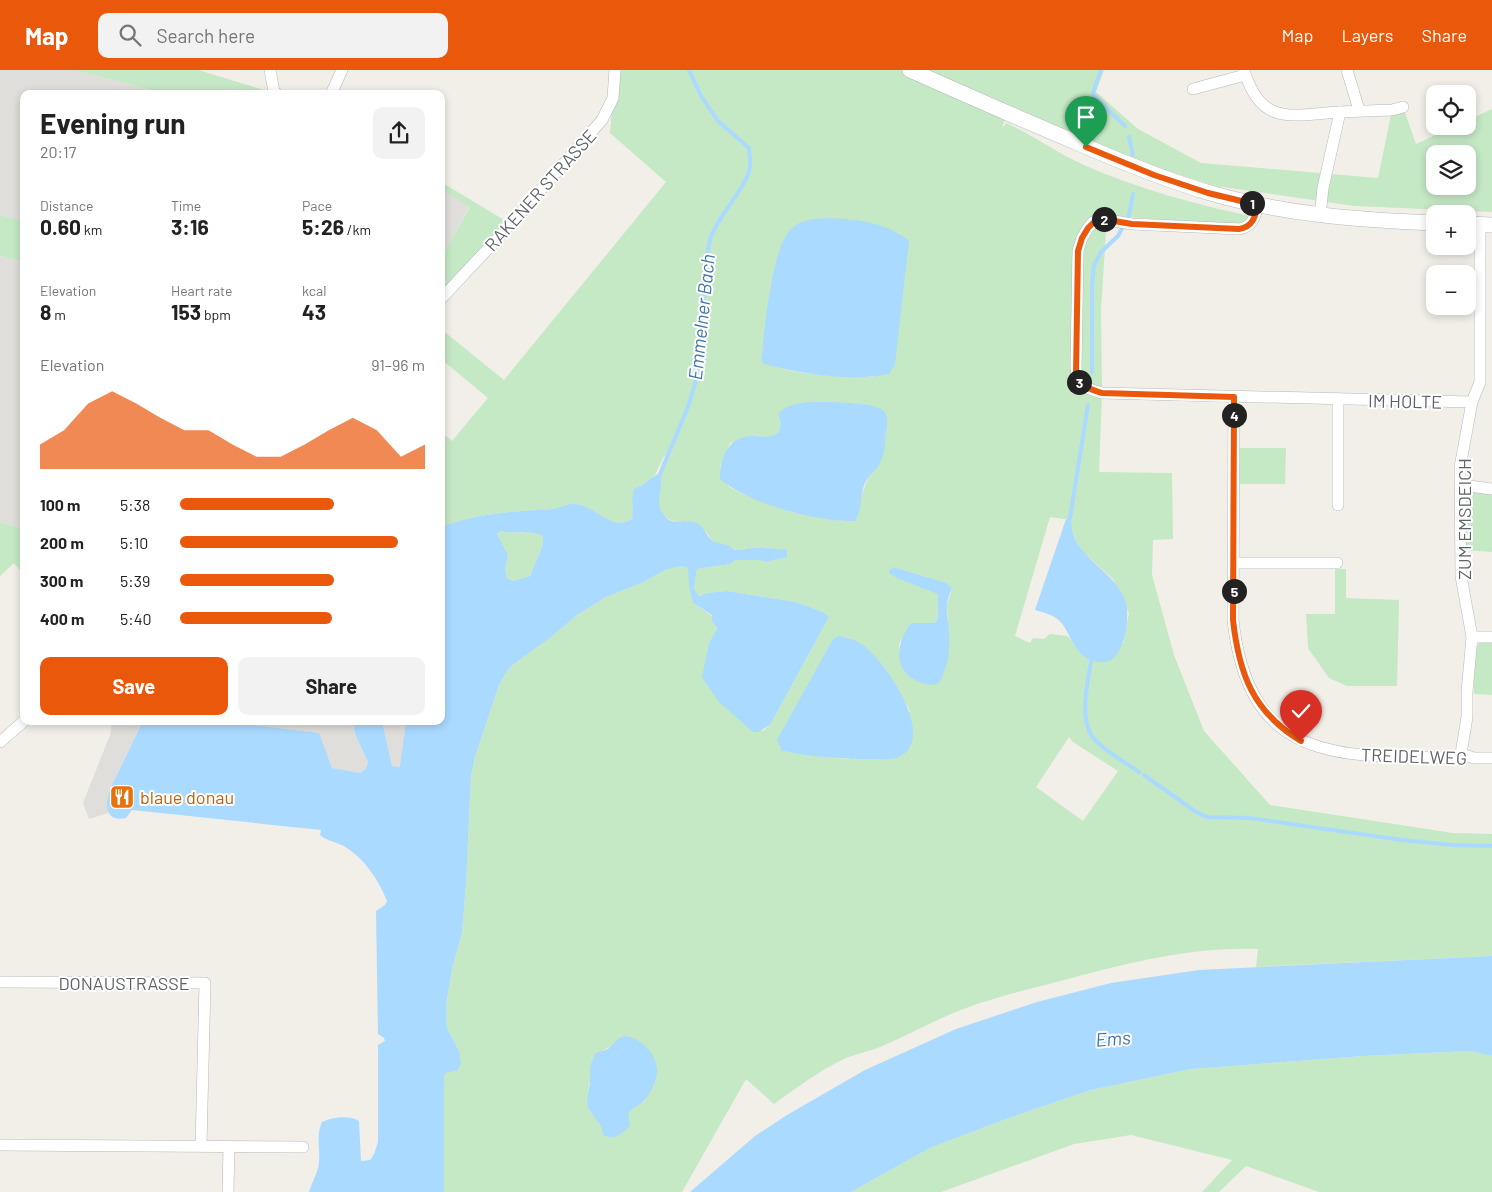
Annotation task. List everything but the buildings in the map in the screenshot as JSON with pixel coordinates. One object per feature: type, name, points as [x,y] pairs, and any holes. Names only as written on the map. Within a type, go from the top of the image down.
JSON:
[{"type":"street","points":[[270,70],[274,90]]},
{"type":"street","points":[[333,90],[342,70]]},
{"type":"street","name":"RAKENER STRASSE","points":[[445,295],[511,224],[602,120],[613,98],[615,70]]},
{"type":"street","points":[[910,70],[1154,175],[1208,193],[1258,205],[1320,216],[1358,220],[1426,223]]},
{"type":"street","points":[[1347,70],[1359,110]]},
{"type":"street","points":[[1193,89],[1244,72],[1254,96],[1264,107],[1285,115],[1359,110],[1392,110],[1403,107]]},
{"type":"street","points":[[1320,216],[1324,181],[1340,112]]},
{"type":"street","name":"IM HOLTE","points":[[1258,205],[1255,217],[1246,228],[1232,229],[1126,223],[1102,219],[1094,222],[1082,238],[1078,251],[1076,374],[1079,383],[1087,389],[1102,393],[1472,402]]},
{"type":"street","name":"ZUM EMSDEICH","points":[[1461,754],[1467,717],[1467,692],[1472,637],[1461,576],[1462,486],[1460,467],[1472,402],[1480,382],[1480,224]]},
{"type":"street","points":[[1480,382],[1492,383]]},
{"type":"street","name":"TREIDELWEG","points":[[1234,397],[1233,620],[1242,669],[1258,704],[1283,730],[1301,741],[1328,750],[1362,755],[1453,758],[1461,754],[1474,758],[1492,758]]},
{"type":"street","points":[[1338,399],[1338,505]]},
{"type":"street","points":[[1462,486],[1492,489]]},
{"type":"street","points":[[1234,563],[1336,563]]},
{"type":"street","points":[[1472,637],[1492,637]]},
{"type":"street","points":[[0,742],[20,724]]},
{"type":"street","name":"DONAUSTRASSE","points":[[0,982],[205,983],[201,1146]]},
{"type":"street","points":[[0,1145],[304,1147]]},
{"type":"street","points":[[228,1192],[229,1147]]},
{"type":"shaded area","points":[[0,70],[73,70],[151,90],[20,90],[20,220],[0,215]]},
{"type":"shaded area","points":[[445,192],[470,206],[445,251]]},
{"type":"shaded area","points":[[0,256],[20,261],[20,528],[0,522]]},
{"type":"shaded area","points":[[111,725],[141,725],[111,787],[108,796],[108,813],[89,819],[83,803],[110,735]]},
{"type":"shaded area","points":[[255,725],[354,725],[355,734],[368,762],[366,768],[361,773],[332,768],[318,733]]},
{"type":"shaded area","points":[[383,725],[406,725],[401,767],[392,766]]},
{"type":"green space","points":[[73,70],[198,70],[264,90],[151,90]]},
{"type":"green space","points":[[615,70],[1104,70],[1096,92],[1138,129],[1201,163],[1378,178],[1392,110],[1403,107],[1416,144],[1435,135],[1476,135],[1476,116],[1492,109],[1492,212],[1476,211],[1476,205],[1426,205],[1426,209],[1354,206],[1216,186],[1158,168],[1009,105],[1002,129],[1006,123],[1074,160],[1125,182],[1190,202],[1255,217],[1250,225],[1107,216],[1101,310],[1102,393],[1099,472],[1172,473],[1173,539],[1153,540],[1152,575],[1174,655],[1204,731],[1270,805],[1453,833],[1492,834],[1492,956],[1256,967],[1258,949],[1211,950],[1165,956],[1006,995],[955,1012],[880,1047],[844,1059],[817,1074],[774,1104],[746,1079],[682,1192],[444,1192],[444,1077],[446,1073],[457,1071],[459,1051],[447,1028],[446,1006],[452,969],[462,933],[471,777],[475,757],[499,685],[507,671],[577,615],[606,597],[642,583],[665,570],[682,566],[689,570],[693,603],[712,616],[712,621],[717,630],[709,643],[708,650],[763,731],[770,725],[829,617],[823,612],[796,602],[727,591],[707,593],[699,596],[694,589],[697,569],[730,564],[735,560],[760,560],[766,562],[787,557],[786,549],[737,550],[728,545],[714,543],[707,533],[694,522],[670,520],[666,517],[662,513],[659,501],[660,473],[666,456],[664,456],[655,475],[632,496],[632,519],[624,522],[610,520],[582,505],[572,504],[552,509],[480,516],[445,525],[445,435],[452,441],[488,398],[445,362],[445,332],[504,380],[666,182],[610,133]],"holes":[[[846,219],[875,224],[900,234],[874,377],[805,373],[780,368],[761,359],[775,266]],[[851,403],[883,410],[886,414],[887,424],[879,465],[868,478],[862,494],[844,521],[791,512],[742,494],[728,486],[720,467],[730,443],[754,436],[773,437],[779,432],[781,423],[778,415]],[[1050,517],[1071,520],[1071,528],[1083,552],[1113,579],[1129,613],[1123,644],[1080,653],[1068,636],[1050,634],[1044,639],[1033,638],[1030,643],[1015,636]],[[894,567],[927,577],[952,588],[947,605],[949,649],[900,660],[899,644],[911,623],[934,623],[938,619],[938,593],[899,579]],[[846,637],[864,646],[878,660],[890,676],[910,711],[848,759],[782,751]],[[1069,737],[1073,742],[1118,771],[1083,821],[1036,787]],[[618,1039],[657,1074],[644,1102],[631,1109],[628,1114],[629,1120],[627,1125],[620,1134],[603,1129],[588,1107],[589,1084],[603,1050],[614,1045]]]},
{"type":"green space","points":[[445,184],[511,224],[445,295],[445,251],[470,207],[445,192]]},
{"type":"green space","points":[[0,215],[20,220],[20,261],[0,256]]},
{"type":"green space","points":[[1239,448],[1286,448],[1285,484],[1238,484]]},
{"type":"green space","points":[[1475,491],[1492,493],[1492,552],[1466,550],[1465,500],[1469,493]]},
{"type":"green space","points":[[0,522],[20,528],[20,570],[14,563],[0,576]]},
{"type":"green space","points":[[501,531],[532,532],[543,535],[543,544],[530,576],[513,581],[507,578],[505,569],[508,555],[497,534]]},
{"type":"green space","points":[[1335,569],[1346,569],[1346,598],[1399,600],[1397,686],[1347,686],[1329,678],[1308,648],[1306,614],[1335,614]]},
{"type":"green space","points":[[1492,642],[1492,695],[1474,694],[1474,652],[1479,643]]},
{"type":"green space","points":[[1470,1051],[1492,1056],[1492,1192],[1319,1192],[1246,1166],[1219,1192],[1202,1192],[1232,1160],[1131,1135],[1074,1144],[941,1192],[851,1192],[930,1148],[1006,1119],[1091,1090],[1191,1069],[1364,1056]]},
{"type":"water","points":[[827,218],[849,219],[881,226],[909,241],[895,364],[889,374],[859,377],[826,376],[778,368],[764,364],[761,360],[770,291],[778,254],[784,239],[791,229],[799,223]]},
{"type":"water","points":[[808,402],[870,405],[886,413],[887,425],[883,456],[864,486],[859,512],[855,521],[839,521],[784,510],[748,496],[720,479],[724,456],[732,444],[744,437],[773,436],[779,432],[781,423],[778,415],[784,409]]},
{"type":"water","points":[[660,473],[659,505],[667,519],[675,522],[697,523],[716,543],[724,544],[735,550],[787,549],[787,557],[766,562],[760,560],[735,560],[730,564],[697,569],[694,589],[699,596],[707,593],[727,591],[796,602],[823,612],[829,617],[770,725],[758,732],[753,732],[718,701],[702,677],[709,643],[717,629],[712,621],[712,615],[693,603],[689,586],[688,568],[682,566],[665,570],[642,583],[606,597],[577,615],[507,671],[499,685],[475,757],[471,777],[462,933],[452,969],[446,1006],[447,1028],[459,1051],[461,1063],[457,1071],[446,1073],[444,1077],[444,1192],[309,1192],[319,1165],[319,1136],[322,1122],[341,1117],[359,1121],[361,1161],[370,1160],[378,1142],[378,1045],[385,1041],[378,1034],[376,911],[385,905],[387,901],[375,877],[364,863],[352,851],[320,835],[321,830],[132,810],[126,818],[119,819],[113,817],[108,810],[107,805],[111,787],[141,725],[255,725],[319,733],[332,768],[361,773],[366,768],[368,762],[355,734],[354,725],[383,725],[392,766],[400,767],[405,725],[445,725],[445,525],[480,516],[552,509],[572,504],[582,505],[610,520],[624,522],[632,519],[632,496],[634,489]],"holes":[[[501,531],[532,533],[543,536],[543,544],[530,576],[513,581],[507,578],[505,569],[508,555],[497,534]]]},
{"type":"water","points":[[1066,519],[1071,520],[1074,535],[1081,548],[1112,580],[1121,592],[1127,605],[1127,622],[1121,648],[1114,658],[1108,661],[1097,662],[1086,658],[1080,653],[1061,622],[1051,615],[1035,610]]},
{"type":"water","points":[[894,567],[946,583],[952,588],[947,609],[949,654],[942,677],[937,684],[922,683],[912,678],[905,672],[899,657],[902,640],[911,623],[934,623],[938,619],[938,594],[890,574],[889,570]]},
{"type":"water","points":[[838,636],[848,638],[863,645],[872,653],[894,682],[904,700],[911,717],[913,734],[910,747],[899,757],[894,759],[838,758],[782,751],[777,740],[832,641]]},
{"type":"water","name":"Ems","points":[[1492,956],[1492,1056],[1470,1051],[1364,1056],[1191,1069],[1091,1090],[1006,1119],[930,1148],[851,1192],[690,1192],[755,1136],[787,1115],[865,1070],[956,1029],[1037,1002],[1111,983],[1199,970]]},
{"type":"water","points":[[625,1036],[637,1040],[647,1047],[654,1058],[657,1074],[653,1087],[645,1099],[629,1113],[630,1126],[618,1136],[607,1137],[603,1135],[600,1125],[588,1108],[590,1066],[596,1053],[608,1049],[618,1039]]},
{"type":"waterway","name":"Emmelner Bach","points":[[659,477],[688,405],[697,375],[700,359],[705,273],[709,244],[717,225],[743,185],[750,165],[749,148],[718,121],[701,96],[689,70]]},
{"type":"waterway","points":[[1101,70],[1093,93],[1125,126]]},
{"type":"waterway","points":[[1129,137],[1133,155]]},
{"type":"waterway","points":[[1092,372],[1092,286],[1094,265],[1101,252],[1118,236],[1129,215],[1133,194]]},
{"type":"waterway","points":[[1069,524],[1088,405]]},
{"type":"waterway","points":[[1092,657],[1085,702],[1085,714],[1091,735],[1108,751],[1139,772]]},
{"type":"waterway","points":[[1144,775],[1196,812],[1207,817],[1249,818],[1402,840],[1452,845],[1492,846]]},
{"type":"place","name":"blaue donau","points":[[122,797]]},
{"type":"route","points":[[1086,147],[1154,175],[1208,193],[1258,205],[1255,217],[1250,225],[1239,229],[1132,224],[1102,219],[1094,222],[1082,238],[1078,251],[1076,374],[1079,383],[1087,389],[1102,393],[1234,397],[1233,620],[1236,642],[1242,669],[1258,704],[1283,730],[1301,741]]}]
